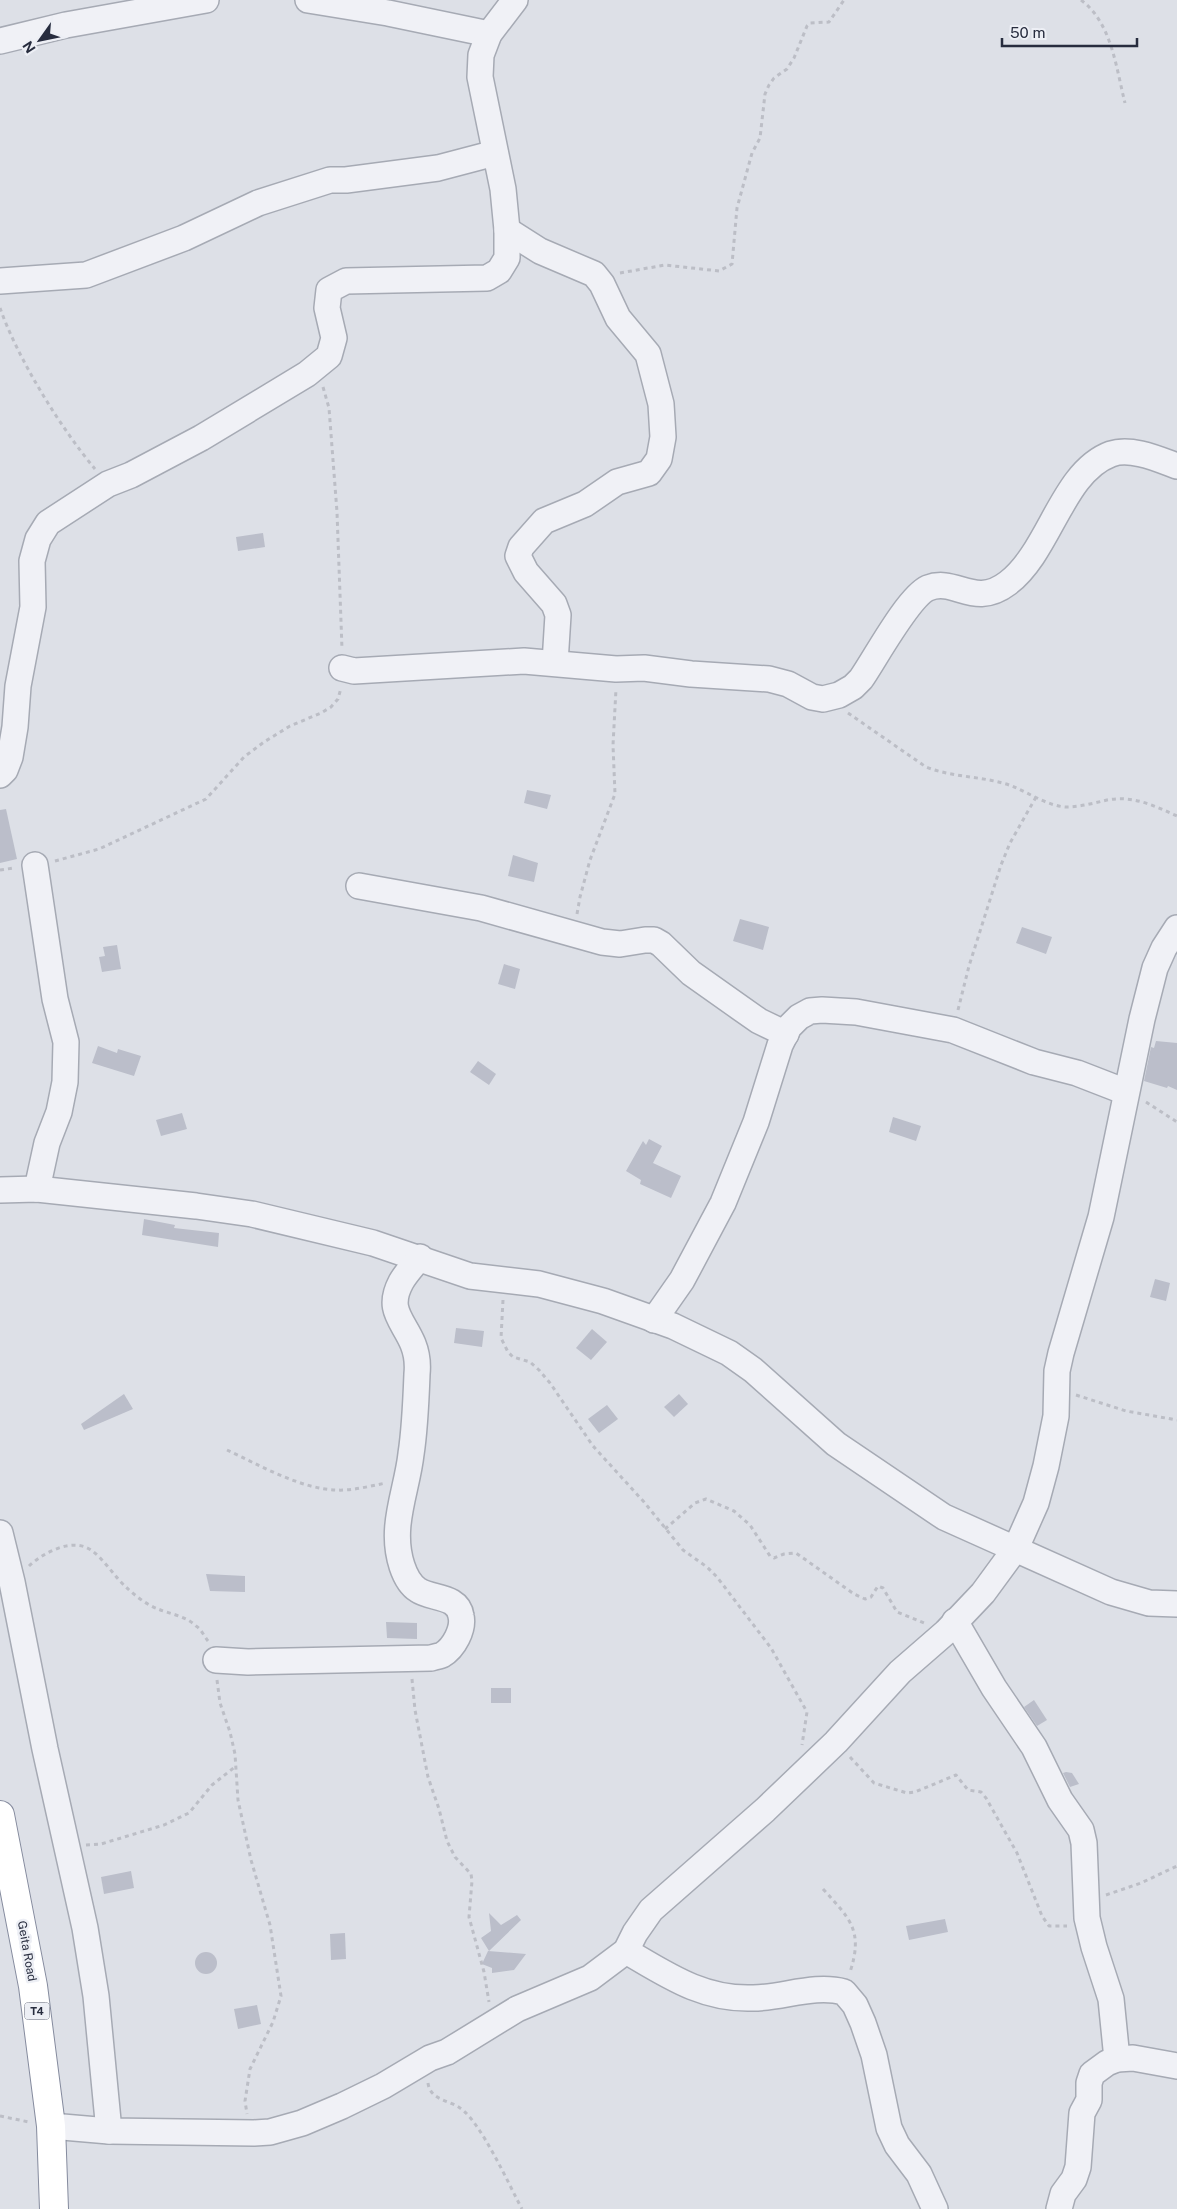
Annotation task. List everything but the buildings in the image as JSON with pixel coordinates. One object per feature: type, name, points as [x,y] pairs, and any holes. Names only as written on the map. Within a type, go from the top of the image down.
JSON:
[{"type":"highway","name":"Geita Road","points":[[0,1814],[34,1986],[52,2126],[54,2209]]},
{"type":"street","points":[[0,41],[66,25],[206,0]]},
{"type":"street","points":[[308,0],[388,13],[490,34]]},
{"type":"street","points":[[0,775],[6,770],[10,758],[15,727],[18,686],[33,607],[32,561],[38,539],[48,523],[108,484],[201,438],[307,374],[329,356],[334,338],[327,308],[329,290],[346,281],[487,278],[500,271],[507,258],[507,230],[503,190],[480,77],[481,55],[490,34],[515,0]]},
{"type":"street","points":[[0,281],[86,275],[184,238],[258,203],[330,180],[355,179],[438,168],[495,152]]},
{"type":"street","points":[[507,230],[540,251],[594,274],[602,284],[621,323],[648,354],[662,404],[662,437],[659,459],[649,473],[617,482],[599,492],[585,504],[544,521],[521,547],[518,556],[526,572],[554,604],[558,615],[555,663]]},
{"type":"street","points":[[342,668],[354,671],[524,661],[616,669],[644,668],[691,674],[769,679],[788,684],[812,697],[823,699],[839,695],[857,683],[919,594],[940,585],[979,595],[990,593],[1008,583],[1028,563],[1038,549],[1074,484],[1084,471],[1097,462],[1112,454],[1133,453],[1160,459],[1177,466]]},
{"type":"street","points":[[35,865],[54,991],[66,1042],[65,1082],[58,1112],[47,1143],[37,1189]]},
{"type":"street","points":[[358,886],[481,908],[602,942],[620,944],[654,940],[661,944],[691,973],[759,1021],[786,1034]]},
{"type":"street","points":[[52,2126],[109,2131],[270,2132],[302,2123],[383,2086],[430,2058],[447,2052],[517,2009],[590,1978],[626,1951],[635,1933],[651,1910],[802,1776],[900,1672],[983,1593],[1016,1548],[1036,1503],[1056,1416],[1056,1390],[1061,1353],[1101,1217],[1142,1019],[1155,968],[1164,948],[1177,928]]},
{"type":"street","points":[[654,1320],[682,1280],[723,1203],[750,1139],[780,1045],[799,1017],[810,1011],[822,1010],[874,1015],[953,1030],[1034,1062],[1077,1073],[1126,1092]]},
{"type":"street","points":[[0,1190],[37,1189],[252,1214],[364,1240],[420,1257],[470,1276],[547,1286],[603,1301],[673,1326],[729,1353],[753,1370],[836,1444],[944,1517],[1111,1592],[1149,1603],[1177,1604]]},
{"type":"street","points":[[216,1660],[248,1662],[409,1658],[442,1655],[450,1648],[459,1634],[462,1622],[461,1612],[448,1599],[420,1592],[410,1584],[402,1565],[397,1538],[398,1514],[411,1454],[417,1358],[413,1344],[398,1317],[395,1306],[397,1291],[402,1280],[420,1257]]},
{"type":"street","points":[[0,1533],[12,1582],[45,1750],[85,1928],[96,1996],[109,2131]]},
{"type":"street","points":[[950,1626],[1034,1747],[1060,1800],[1081,1830],[1084,1843],[1086,1902],[1090,1930],[1111,1999],[1117,2059]]},
{"type":"street","points":[[626,1951],[677,1982],[722,1996],[753,1998],[828,1989],[844,1992],[855,2005],[874,2055],[889,2128],[897,2145],[919,2174],[935,2209]]},
{"type":"street","points":[[1059,2209],[1063,2194],[1074,2179],[1078,2167],[1082,2113],[1089,2100],[1089,2083],[1098,2068],[1117,2059],[1133,2058],[1177,2066]]},
{"type":"path","points":[[594,274],[630,273],[652,266],[665,265],[719,271],[732,264],[737,208],[751,158],[760,138],[765,94],[774,78],[787,69],[794,58],[804,28],[810,24],[829,22],[844,0]]},
{"type":"path","points":[[1081,0],[1092,8],[1104,28],[1113,54],[1125,103]]},
{"type":"path","points":[[0,308],[25,361],[50,405],[78,449],[108,484]]},
{"type":"path","points":[[0,870],[86,854],[206,799],[244,757],[290,726],[331,707],[338,699],[342,688],[342,668],[338,512],[329,408],[317,365]]},
{"type":"path","points":[[575,934],[580,897],[590,860],[614,794],[613,745],[616,669]]},
{"type":"path","points":[[823,699],[852,714],[926,767],[952,775],[989,780],[1011,786],[1065,807],[1126,798],[1143,802],[1177,816]]},
{"type":"path","points":[[953,1030],[969,966],[1001,865],[1010,842],[1036,797]]},
{"type":"path","points":[[1126,1092],[1177,1122]]},
{"type":"path","points":[[503,1281],[502,1338],[508,1352],[513,1357],[530,1362],[539,1370],[593,1446],[644,1502],[683,1550],[707,1567],[717,1577],[771,1648],[807,1712],[802,1738],[802,1776]]},
{"type":"path","points":[[1056,1390],[1126,1411],[1177,1420]]},
{"type":"path","points":[[227,1450],[305,1484],[325,1489],[338,1490],[406,1480]]},
{"type":"path","points":[[665,1529],[695,1503],[706,1499],[734,1511],[750,1525],[770,1556],[774,1558],[784,1554],[796,1553],[854,1594],[865,1599],[871,1597],[878,1586],[883,1588],[897,1612],[950,1626]]},
{"type":"path","points":[[12,1582],[44,1554],[75,1546],[85,1547],[93,1552],[127,1588],[150,1605],[196,1626],[210,1645],[216,1660],[220,1703],[230,1732],[236,1766],[238,1800],[251,1860],[270,1925],[281,1996],[273,2022],[256,2055],[247,2082],[246,2112],[254,2133]]},
{"type":"path","points":[[409,1658],[428,1777],[451,1850],[471,1874],[469,1917],[488,1991],[489,2025]]},
{"type":"path","points":[[836,1742],[874,1783],[907,1793],[915,1792],[956,1776],[968,1790],[981,1792],[1005,1830],[1026,1874],[1042,1916],[1049,1926],[1073,1926],[1090,1930]]},
{"type":"path","points":[[68,1847],[100,1844],[164,1826],[190,1813],[212,1785],[236,1766]]},
{"type":"path","points":[[1086,1902],[1141,1883],[1177,1866]]},
{"type":"path","points":[[823,1889],[853,1925],[854,1957],[844,1992]]},
{"type":"path","points":[[430,2058],[427,2076],[429,2087],[434,2095],[460,2108],[478,2128],[522,2209]]},
{"type":"path","points":[[0,2116],[52,2126]]}]
